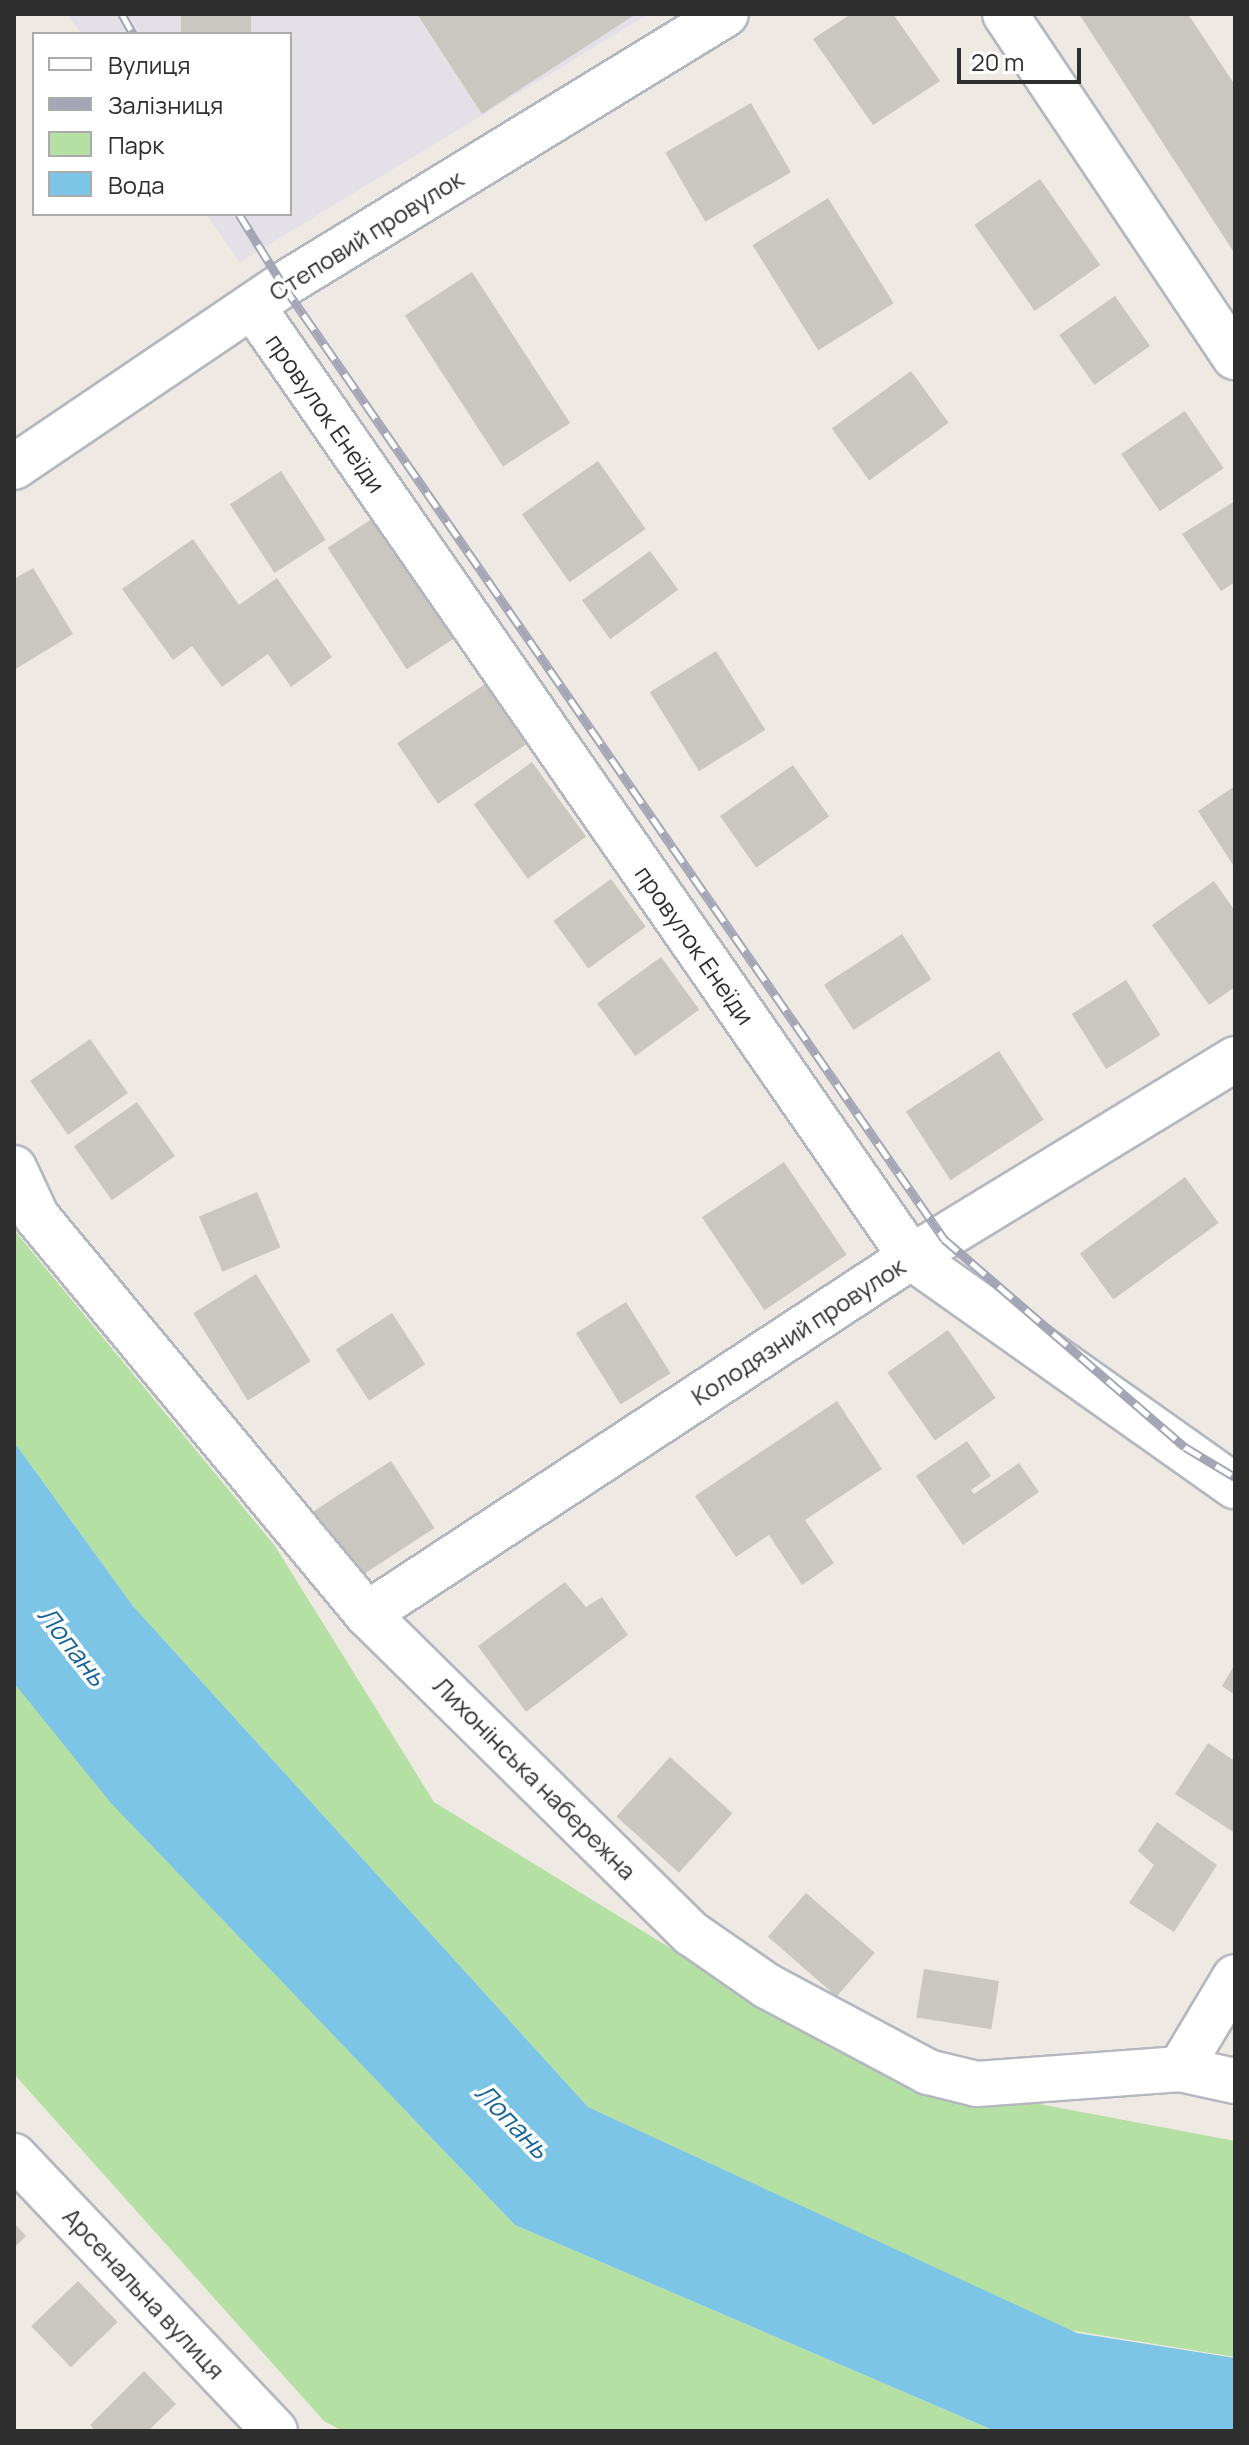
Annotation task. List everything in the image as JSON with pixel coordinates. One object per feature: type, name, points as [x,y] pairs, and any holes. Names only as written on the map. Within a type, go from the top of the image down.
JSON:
[{"type":"street","name":"Степовий провулок","points":[[14,467],[253,307],[726,14]]},
{"type":"street","points":[[1005,14],[1235,357]]},
{"type":"street","name":"провулок Енеїди","points":[[253,307],[911,1257],[1235,1486]]},
{"type":"street","name":"Колодязний провулок","points":[[367,1614],[911,1257],[1235,1059]]},
{"type":"street","name":"Лихонінська набережна","points":[[14,1168],[37,1217],[367,1614],[692,1934],[767,1986],[928,2072],[977,2084],[1180,2069],[1235,2081]]},
{"type":"street","points":[[1180,2069],[1235,1977]]},
{"type":"street","name":"Арсенальна вулиця","points":[[14,2156],[275,2431]]},
{"type":"shaded area","points":[[67,14],[649,14],[240,262],[207,216],[292,216],[292,32],[80,32]]},
{"type":"green space","points":[[14,1230],[275,1546],[434,1802],[840,2053],[1034,2103],[1235,2141],[1235,2357],[1069,2330],[588,2107],[133,1606],[14,1442]]},
{"type":"green space","points":[[14,1679],[145,1838],[515,2225],[995,2431],[343,2431],[324,2421],[14,2074]]},
{"type":"water","name":"Лопань","points":[[14,1442],[133,1606],[588,2107],[1077,2333],[1235,2358],[1235,2431],[995,2431],[515,2225],[110,1802],[14,1683]]},
{"type":"building","points":[[181,14],[251,14],[251,32],[181,32]]},
{"type":"building","points":[[417,14],[636,14],[482,114]]},
{"type":"building","points":[[851,14],[893,14],[940,81],[873,125],[813,39]]},
{"type":"building","points":[[1079,14],[1188,14],[1235,85],[1235,254]]},
{"type":"building","points":[[751,103],[791,172],[705,222],[665,152]]},
{"type":"building","points":[[1040,179],[1100,265],[1035,311],[974,225]]},
{"type":"building","points":[[828,198],[894,303],[818,350],[753,245]]},
{"type":"building","points":[[472,272],[570,423],[503,467],[405,316]]},
{"type":"building","points":[[1115,296],[1150,346],[1094,385],[1059,335]]},
{"type":"building","points":[[911,371],[949,423],[869,480],[832,429]]},
{"type":"building","points":[[1185,411],[1224,468],[1160,511],[1121,454]]},
{"type":"building","points":[[598,461],[646,529],[569,582],[522,514]]},
{"type":"building","points":[[281,471],[326,540],[275,573],[230,504]]},
{"type":"building","points":[[1235,501],[1235,582],[1221,591],[1182,534]]},
{"type":"building","points":[[378,515],[457,637],[407,669],[328,548]]},
{"type":"building","points":[[193,539],[239,605],[277,578],[332,657],[291,687],[268,654],[222,687],[192,646],[173,660],[122,589]]},
{"type":"building","points":[[650,551],[678,590],[610,639],[582,600]]},
{"type":"building","points":[[33,568],[73,634],[14,670],[14,579]]},
{"type":"building","points":[[716,651],[765,730],[699,771],[650,692]]},
{"type":"building","points":[[485,684],[526,745],[438,804],[397,743]]},
{"type":"building","points":[[532,762],[586,836],[528,879],[474,804]]},
{"type":"building","points":[[793,765],[829,817],[756,868],[720,816]]},
{"type":"building","points":[[1235,786],[1235,868],[1198,811]]},
{"type":"building","points":[[611,879],[646,927],[588,968],[554,921]]},
{"type":"building","points":[[1214,881],[1235,911],[1235,987],[1209,1005],[1152,925]]},
{"type":"building","points":[[902,934],[931,979],[853,1030],[824,985]]},
{"type":"building","points":[[661,957],[699,1010],[635,1056],[597,1003]]},
{"type":"building","points":[[1126,980],[1160,1035],[1106,1069],[1072,1014]]},
{"type":"building","points":[[90,1039],[128,1093],[68,1135],[30,1081]]},
{"type":"building","points":[[999,1051],[1044,1120],[951,1180],[906,1111]]},
{"type":"building","points":[[137,1102],[175,1156],[112,1200],[74,1146]]},
{"type":"building","points":[[784,1162],[847,1255],[765,1310],[702,1217]]},
{"type":"building","points":[[1185,1177],[1219,1223],[1113,1300],[1080,1253]]},
{"type":"building","points":[[257,1192],[280,1247],[222,1272],[199,1217]]},
{"type":"building","points":[[256,1274],[311,1361],[248,1401],[193,1313]]},
{"type":"building","points":[[626,1302],[671,1373],[620,1405],[576,1333]]},
{"type":"building","points":[[392,1313],[425,1364],[369,1401],[336,1349]]},
{"type":"building","points":[[948,1330],[996,1398],[935,1440],[887,1372]]},
{"type":"building","points":[[837,1401],[882,1469],[805,1520],[834,1563],[802,1585],[769,1535],[736,1557],[695,1496]]},
{"type":"building","points":[[967,1441],[991,1476],[971,1490],[974,1494],[1019,1463],[1039,1492],[963,1545],[916,1476]]},
{"type":"building","points":[[391,1461],[435,1528],[357,1578],[314,1511]]},
{"type":"building","points":[[565,1582],[586,1607],[602,1597],[628,1635],[526,1712],[478,1646]]},
{"type":"building","points":[[1235,1664],[1235,1695],[1222,1686]]},
{"type":"building","points":[[1208,1743],[1235,1761],[1235,1833],[1175,1794]]},
{"type":"building","points":[[670,1757],[732,1813],[679,1873],[616,1816]]},
{"type":"building","points":[[1157,1822],[1217,1865],[1174,1932],[1129,1903],[1154,1865],[1138,1851]]},
{"type":"building","points":[[806,1893],[875,1953],[837,1996],[768,1937]]},
{"type":"building","points":[[924,1969],[999,1981],[991,2029],[916,2017]]},
{"type":"building","points":[[14,2223],[26,2236],[14,2248]]},
{"type":"building","points":[[78,2281],[118,2322],[71,2367],[31,2326]]},
{"type":"building","points":[[144,2371],[176,2404],[148,2431],[96,2431],[90,2425]]},
{"type":"railway","points":[[122,14],[132,32]]},
{"type":"railway","points":[[240,216],[283,285],[944,1239],[1185,1447],[1235,1477]]}]
